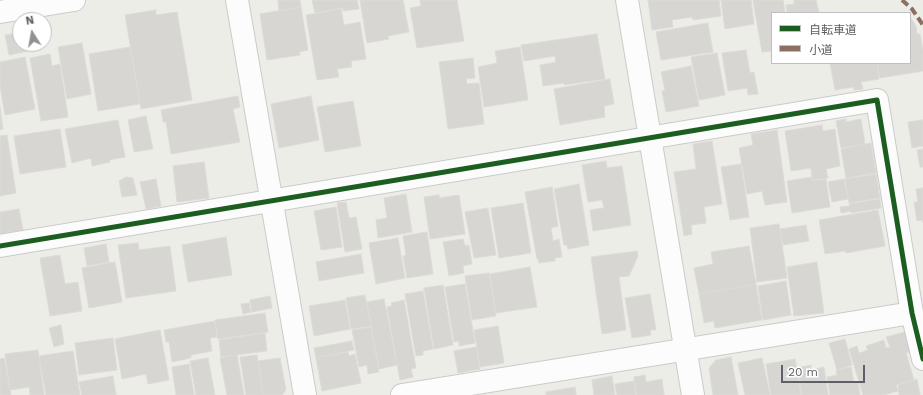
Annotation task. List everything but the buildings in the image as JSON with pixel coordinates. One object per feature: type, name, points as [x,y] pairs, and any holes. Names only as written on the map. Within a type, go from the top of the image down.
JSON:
[{"type":"street","points":[[0,12],[74,0]]},
{"type":"street","points":[[237,0],[305,395]]},
{"type":"street","points":[[627,0],[693,395]]},
{"type":"street","points":[[0,246],[877,100],[912,313],[923,359]]},
{"type":"street","points":[[402,395],[912,313]]},
{"type":"marked path","points":[[902,0],[912,9],[923,25]]},
{"type":"cycle path","points":[[0,246],[877,100],[912,313],[923,359]]}]
